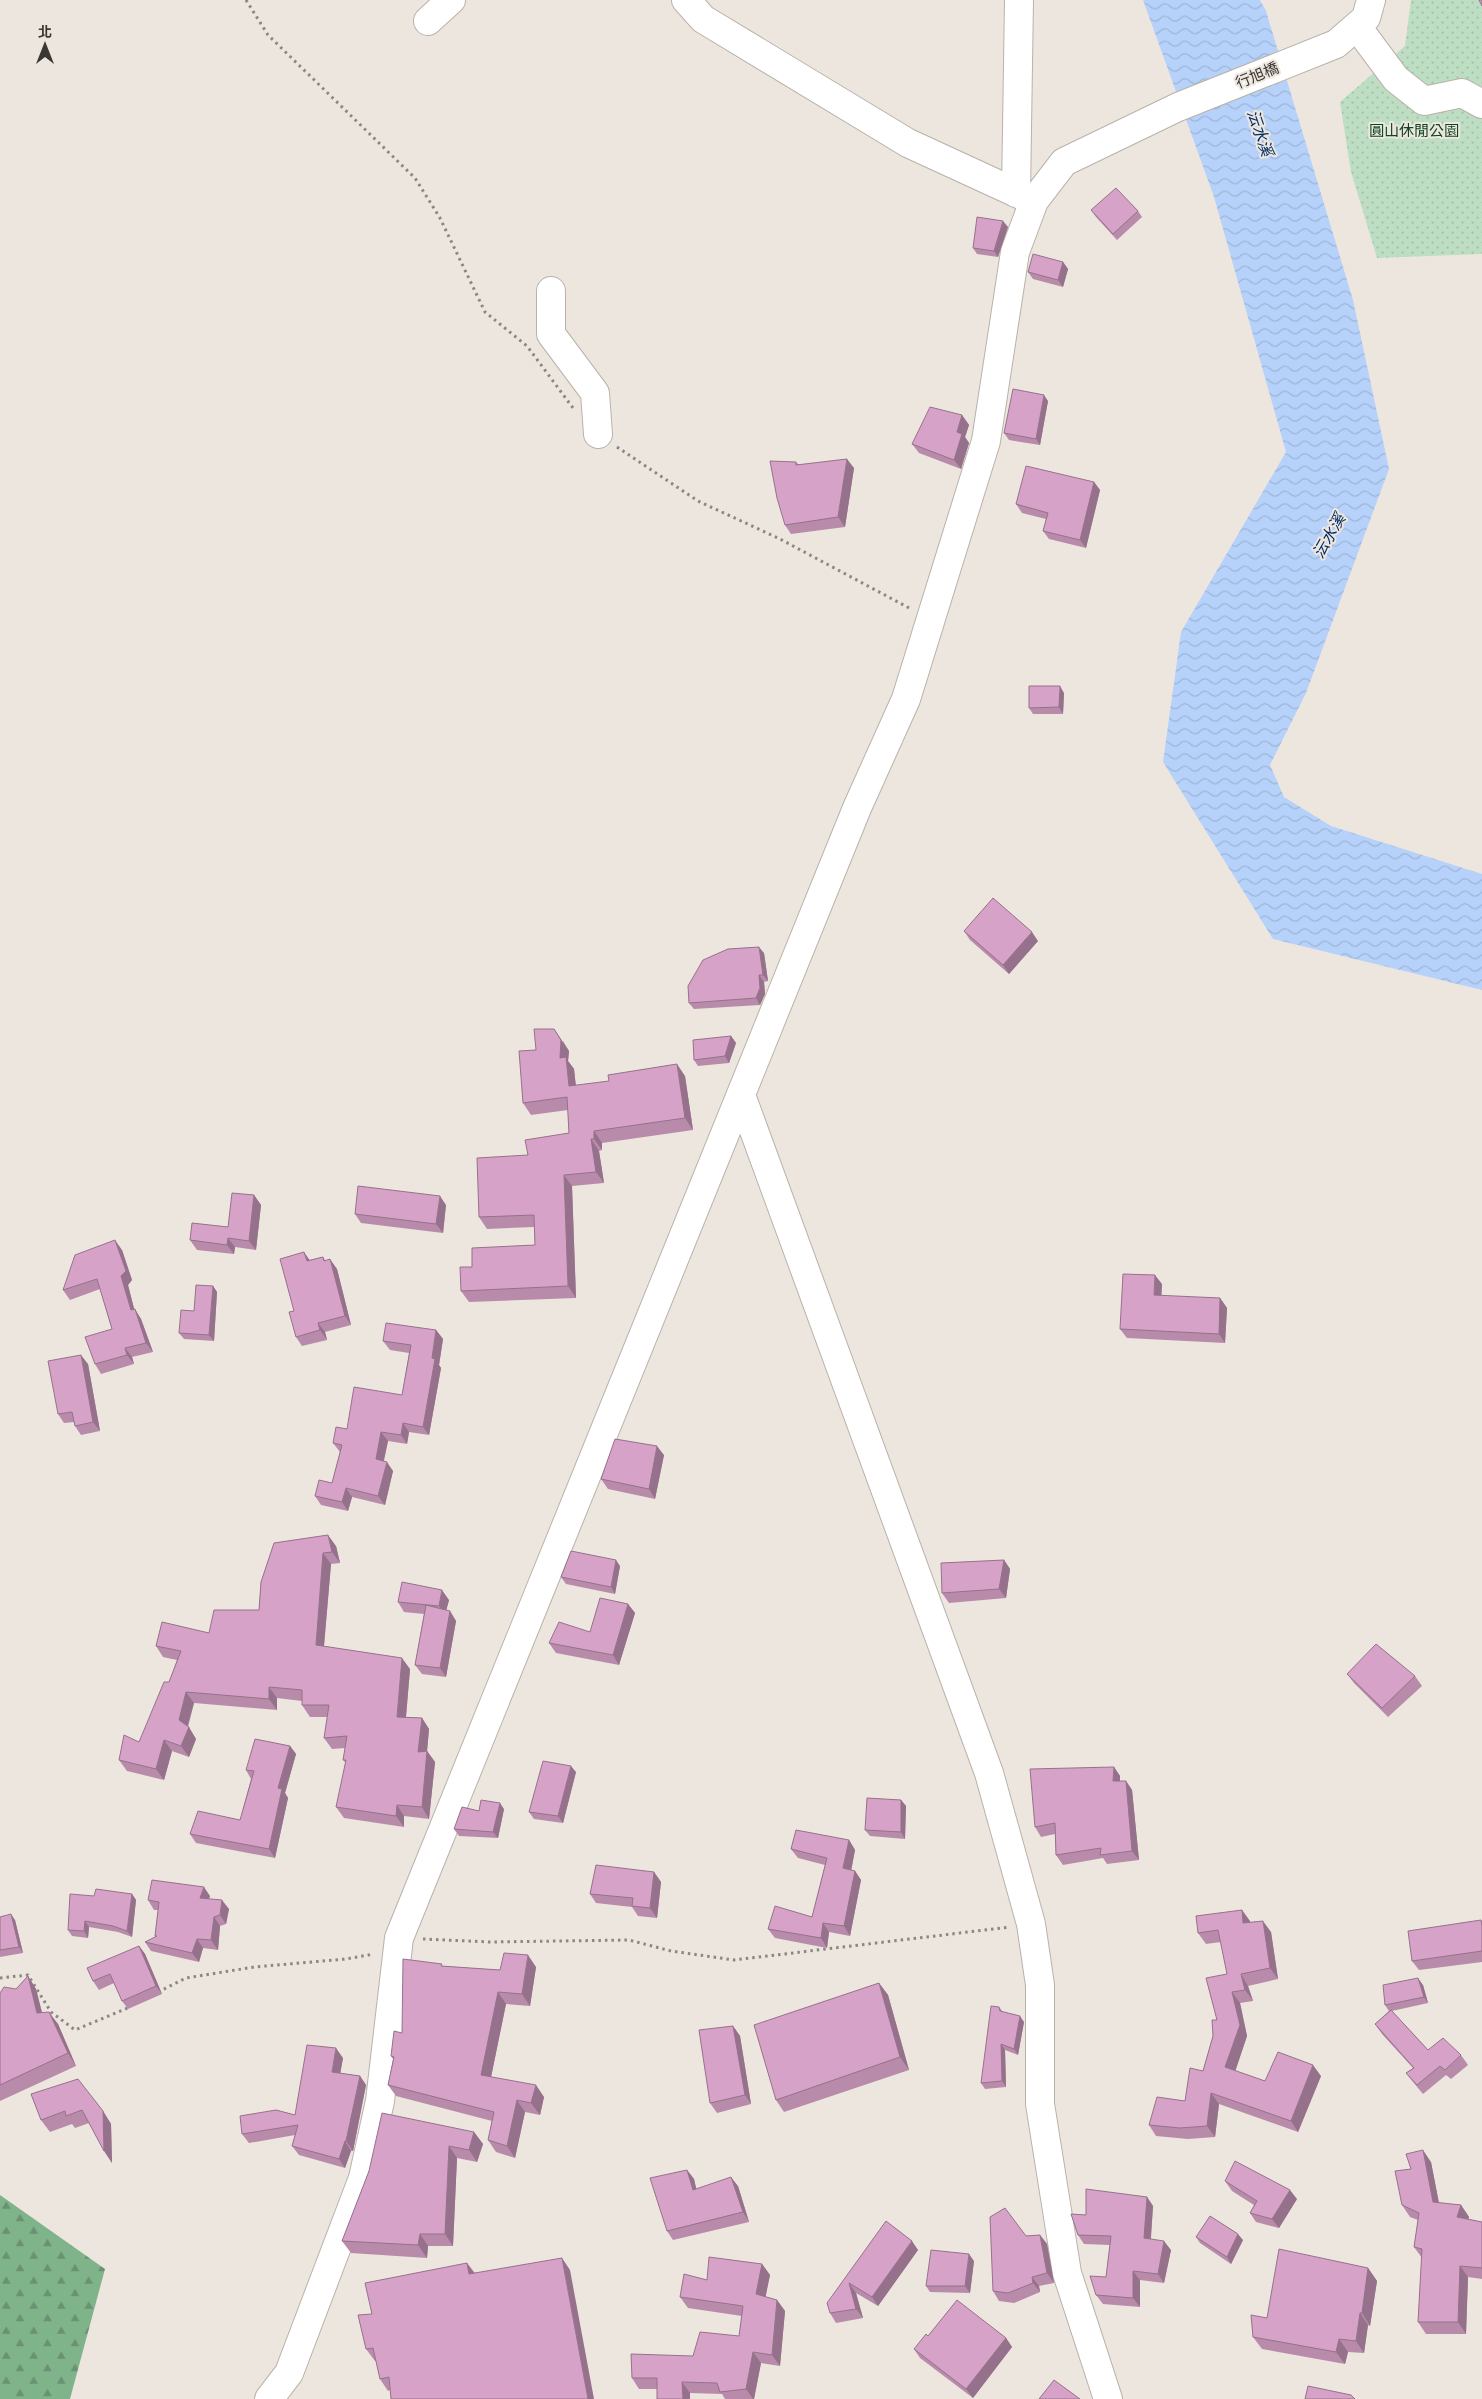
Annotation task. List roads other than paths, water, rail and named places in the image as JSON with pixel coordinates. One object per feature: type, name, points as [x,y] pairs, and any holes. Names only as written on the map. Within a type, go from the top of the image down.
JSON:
[{"type":"street","points":[[428,21],[451,0]]},
{"type":"street","points":[[686,0],[703,19],[908,143],[1025,197]]},
{"type":"street","points":[[269,2399],[289,2373],[362,2178],[380,2100],[399,1938],[857,808],[906,699],[986,441],[1025,197],[1019,0]]},
{"type":"street","points":[[1371,0],[1366,18],[1358,28],[1396,79],[1424,101],[1462,93],[1482,104]]},
{"type":"street","name":"行旭橋","points":[[1025,197],[1064,162],[1178,107],[1336,44],[1358,28]]},
{"type":"street","points":[[551,292],[551,334],[595,394],[598,434]]},
{"type":"street","points":[[741,1094],[989,1773],[1031,1924],[1040,1985],[1040,2104],[1067,2273],[1108,2399]]},
{"type":"water","name":"沄水溪","points":[[1143,0],[1260,0],[1266,11],[1353,300],[1389,469],[1306,693],[1270,765],[1284,797],[1331,826],[1482,874],[1482,990],[1273,939],[1163,762],[1181,632],[1286,452],[1214,197]]},
{"type":"park label","name":"圓山休閒公園","points":[[1414,130]]}]
